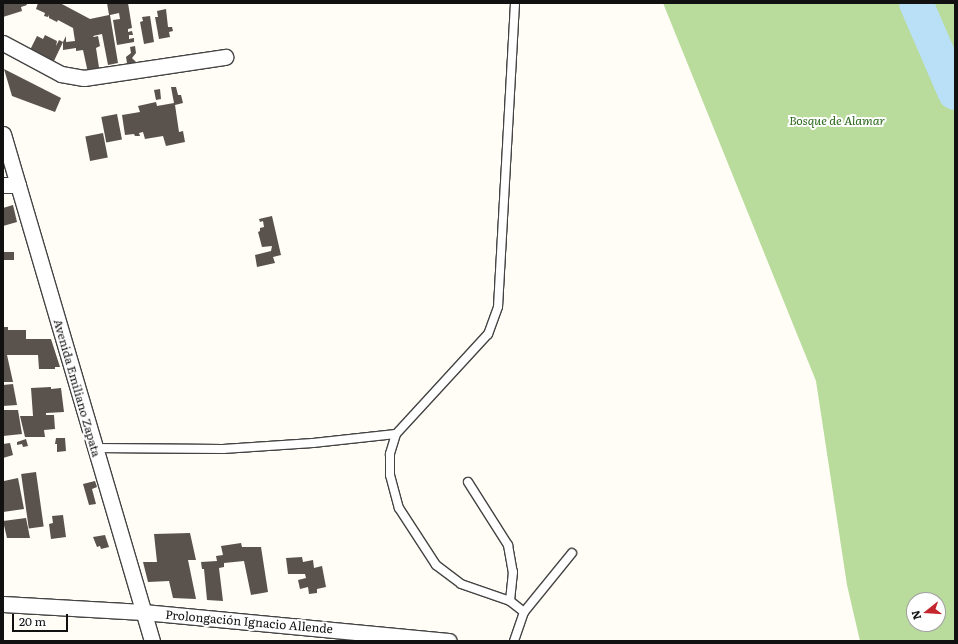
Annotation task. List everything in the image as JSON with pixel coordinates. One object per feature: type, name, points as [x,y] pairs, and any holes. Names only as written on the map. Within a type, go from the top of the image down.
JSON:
[{"type":"street","points":[[3,43],[61,74],[84,78],[225,57]]},
{"type":"street","name":"Avenida Emiliano Zapata","points":[[3,134],[152,641]]},
{"type":"street","points":[[3,185],[18,185]]},
{"type":"street","name":"Prolongación Ignacio Allende","points":[[3,604],[143,612],[449,641]]},
{"type":"lane","points":[[515,3],[498,306],[488,334],[396,434],[390,454],[390,475],[399,508],[436,565],[461,584],[510,602],[524,612]]},
{"type":"lane","points":[[95,448],[223,449],[313,443],[396,434]]},
{"type":"lane","points":[[468,482],[508,545],[513,572],[510,602]]},
{"type":"lane","points":[[514,641],[524,612],[572,553]]},
{"type":"green space","name":"Bosque de Alamar","points":[[663,3],[955,3],[955,641],[860,641],[847,585],[816,381]]},
{"type":"building","points":[[3,3],[26,3],[27,5],[21,7],[22,11],[3,17]]},
{"type":"building","points":[[38,3],[60,3],[90,19],[109,15],[107,3],[128,3],[132,28],[128,29],[128,32],[132,31],[133,35],[129,35],[129,39],[134,38],[134,42],[117,45],[113,20],[120,19],[119,13],[110,15],[118,63],[108,65],[102,34],[93,36],[98,36],[100,46],[96,48],[100,74],[88,73],[83,50],[76,51],[76,48],[63,50],[63,42],[66,36],[66,42],[75,41],[73,28],[58,20],[57,22],[49,18],[49,15],[48,17],[44,16],[45,13],[36,9]]},
{"type":"building","points":[[166,9],[168,27],[172,27],[173,31],[169,32],[170,37],[159,39],[155,17],[158,17],[157,11]]},
{"type":"building","points":[[150,16],[154,42],[144,44],[140,22],[143,21],[142,17]]},
{"type":"building","points":[[45,35],[57,41],[56,46],[59,40],[63,42],[53,63],[30,50],[37,36],[43,39]]},
{"type":"building","points":[[135,46],[136,53],[132,58],[136,62],[136,67],[128,69],[126,57],[131,53],[130,47]]},
{"type":"building","points":[[4,69],[61,98],[55,112],[12,96]]},
{"type":"building","points":[[171,87],[176,87],[178,95],[181,95],[183,103],[175,105],[179,132],[183,131],[185,142],[166,146],[163,136],[145,139],[143,132],[139,133],[140,136],[135,136],[134,134],[125,135],[122,115],[140,112],[138,106],[156,102],[157,106],[174,103]]},
{"type":"building","points":[[160,89],[161,99],[156,100],[154,90]]},
{"type":"building","points":[[117,114],[122,140],[106,143],[101,117]]},
{"type":"building","points":[[103,133],[108,158],[90,161],[85,136]]},
{"type":"building","points":[[13,205],[17,222],[3,226],[3,208]]},
{"type":"building","points":[[272,216],[281,255],[273,257],[275,263],[257,267],[255,255],[271,251],[272,246],[262,247],[258,232],[260,231],[260,228],[264,227],[263,221],[260,222],[259,219]]},
{"type":"building","points":[[3,252],[14,252],[14,260],[3,260]]},
{"type":"building","points":[[3,327],[8,327],[8,330],[26,330],[26,339],[51,339],[60,367],[55,367],[55,369],[39,369],[38,355],[7,355],[13,382],[3,382]]},
{"type":"building","points":[[13,384],[17,405],[3,406],[3,385]]},
{"type":"building","points":[[51,387],[51,389],[61,388],[64,412],[46,413],[46,415],[54,415],[55,429],[44,430],[45,437],[25,437],[20,416],[33,416],[31,388]]},
{"type":"building","points":[[3,410],[18,410],[22,434],[3,436]]},
{"type":"building","points":[[56,438],[65,438],[66,451],[57,452],[57,444],[55,444]]},
{"type":"building","points":[[26,439],[28,446],[23,447],[22,444],[17,445],[17,442]]},
{"type":"building","points":[[10,443],[13,455],[3,458],[3,444]]},
{"type":"building","points":[[36,472],[44,526],[29,529],[21,474]]},
{"type":"building","points":[[18,478],[24,509],[3,512],[3,483],[4,481]]},
{"type":"building","points":[[95,481],[97,487],[92,489],[96,504],[89,505],[83,484]]},
{"type":"building","points":[[63,515],[66,537],[51,539],[49,524],[53,523],[52,516]]},
{"type":"building","points":[[26,518],[30,538],[7,538],[3,521]]},
{"type":"building","points":[[190,533],[196,560],[188,560],[196,599],[173,598],[169,581],[148,582],[143,562],[157,562],[154,534]]},
{"type":"building","points":[[105,535],[109,547],[101,549],[100,546],[97,547],[93,537]]},
{"type":"building","points":[[241,543],[242,547],[261,547],[268,592],[251,595],[244,561],[224,563],[224,567],[219,568],[223,601],[207,600],[204,569],[202,569],[201,562],[217,561],[216,556],[223,555],[221,546]]},
{"type":"building","points":[[302,557],[303,562],[313,560],[314,568],[322,566],[326,587],[317,589],[317,593],[309,594],[308,587],[300,589],[298,580],[306,578],[305,574],[288,574],[286,558]]},
{"type":"waterway","points":[[916,3],[955,93]]}]
